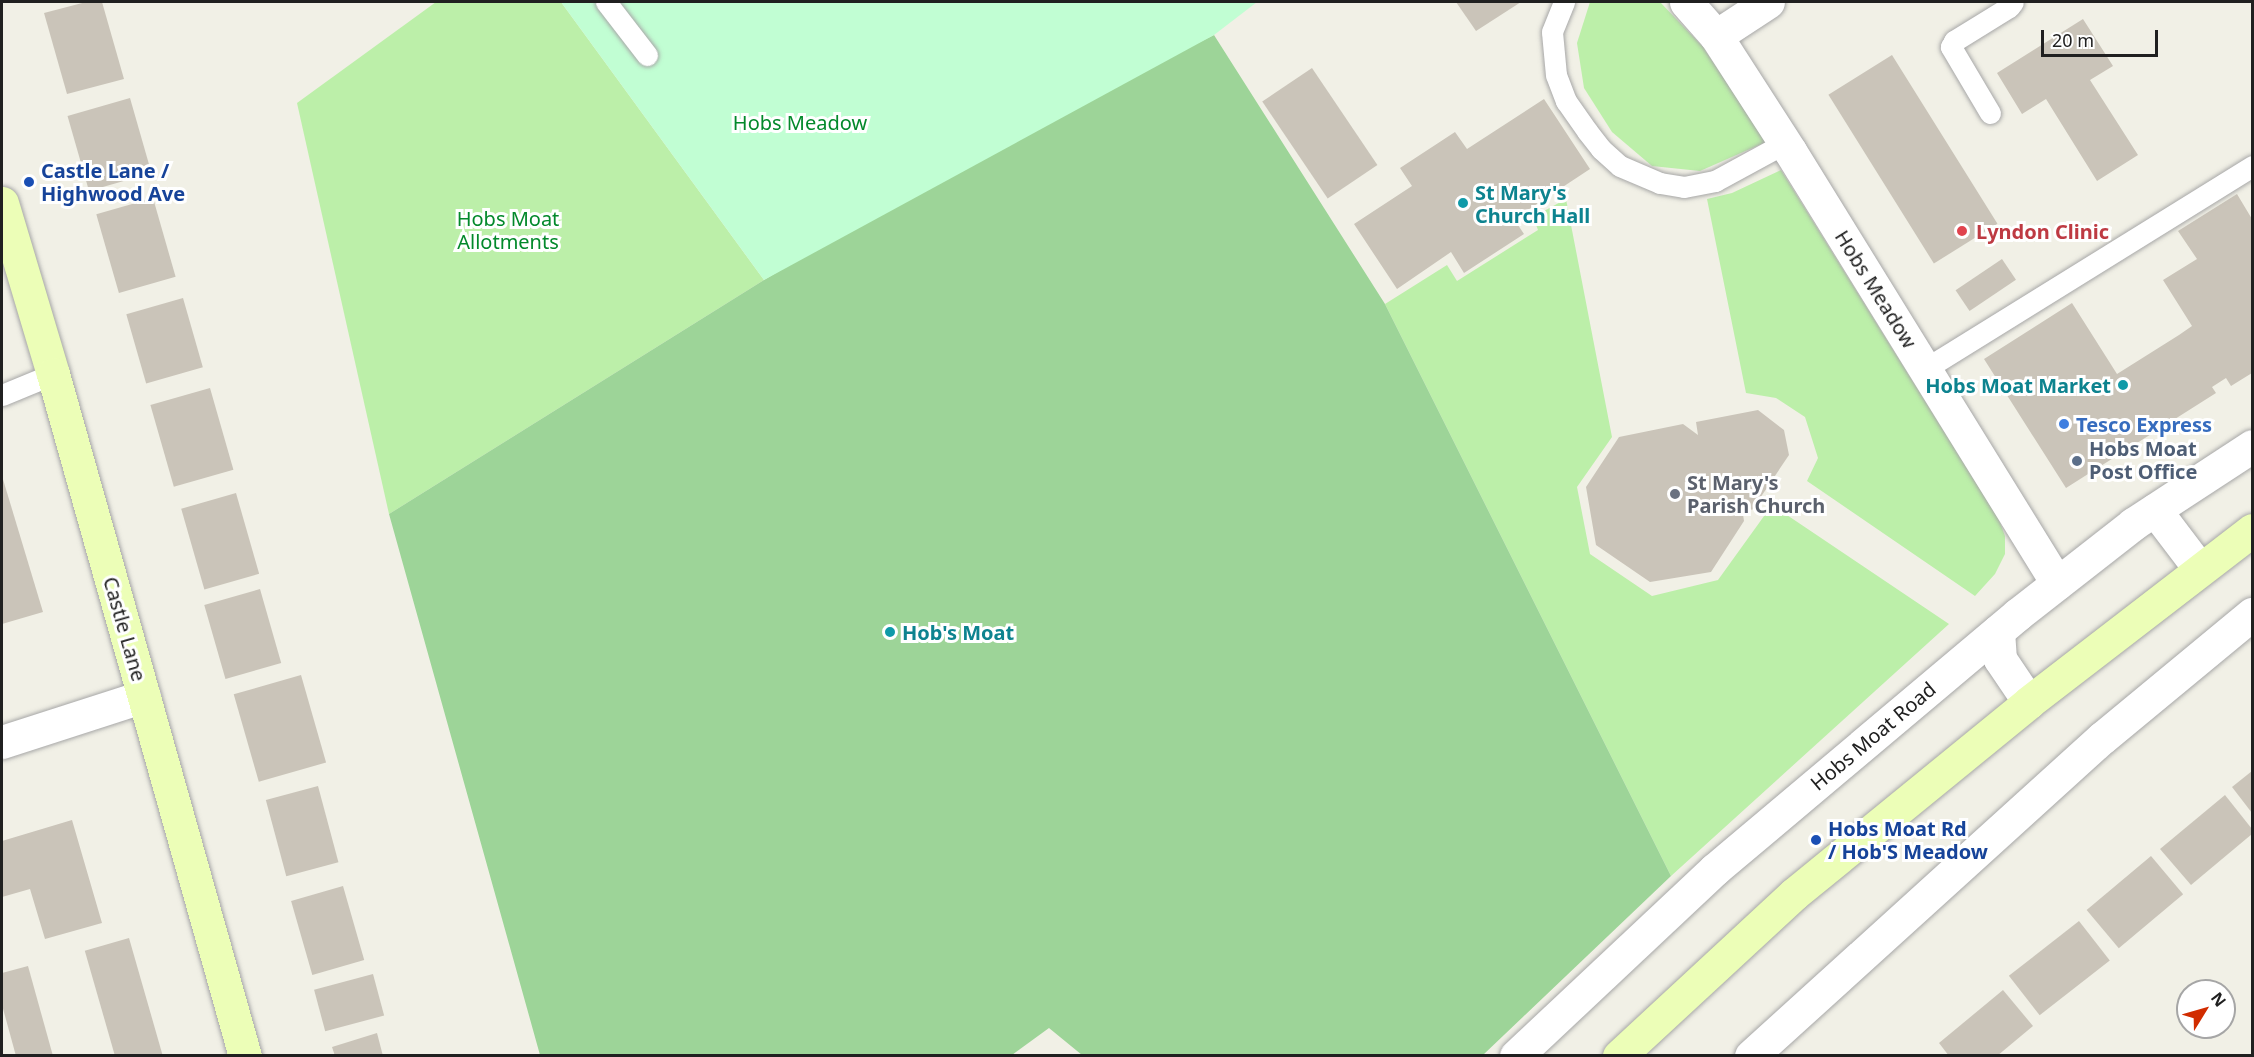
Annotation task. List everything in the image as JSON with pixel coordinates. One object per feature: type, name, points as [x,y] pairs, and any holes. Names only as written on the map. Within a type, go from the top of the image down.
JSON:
[{"type":"street","name":"Hobs Meadow","points":[[1686,2],[1716,36],[1785,143],[2057,583]]},
{"type":"street","points":[[1716,36],[1768,2]]},
{"type":"street","name":"Castle Lane","points":[[2,203],[53,374],[245,1056]]},
{"type":"street","name":"Hobs Moat Road","points":[[1516,1056],[1714,870],[1998,631],[2133,524],[2253,446]]},
{"type":"street","points":[[2155,510],[2199,568]]},
{"type":"street","points":[[1619,1056],[1794,894],[2029,702],[2199,568],[2253,530]]},
{"type":"street","points":[[1751,1056],[2102,738],[2253,614]]},
{"type":"street","points":[[1998,631],[2000,659],[2029,702]]},
{"type":"street","points":[[2,742],[144,696]]},
{"type":"lane","points":[[606,2],[647,55]]},
{"type":"lane","points":[[1564,2],[1552,32],[1556,75],[1566,101],[1587,131],[1620,166],[1652,180],[1684,187],[1715,181],[1785,143]]},
{"type":"lane","points":[[1990,113],[1951,47],[1954,41],[2009,7],[2013,2]]},
{"type":"lane","points":[[1925,369],[2253,165]]},
{"type":"lane","points":[[2,395],[53,374]]},
{"type":"green space","name":"Hobs Moat Allotments","points":[[436,2],[561,2],[764,280],[389,514],[297,103]]},
{"type":"green space","name":"Hobs Meadow","points":[[561,2],[1257,2],[1214,35],[764,280]]},
{"type":"green space","points":[[1590,2],[1660,2],[1703,47],[1766,142],[1700,171],[1652,166],[1612,132],[1584,88],[1577,43]]},
{"type":"green space","points":[[1214,35],[1385,304],[1671,876],[1483,1055],[1082,1055],[1049,1028],[1012,1055],[540,1055],[389,514],[764,280],[991,145]]},
{"type":"green space","points":[[1781,170],[1999,520],[2005,536],[2005,554],[1995,574],[1975,596],[1807,481],[1818,458],[1805,417],[1776,398],[1746,393],[1707,199],[1732,193]]},
{"type":"green space","points":[[1566,199],[1612,437],[1577,487],[1590,554],[1652,596],[1718,580],[1772,505],[1949,624],[1671,876],[1385,304],[1447,265],[1457,281],[1538,230],[1533,217]]},
{"type":"building","points":[[86,2],[102,2],[124,79],[67,94],[44,13]]},
{"type":"building","points":[[1456,2],[1521,2],[1476,31]]},
{"type":"building","points":[[2083,19],[2113,66],[2090,80],[2138,155],[2097,181],[2046,99],[2022,114],[1997,73]]},
{"type":"building","points":[[1892,55],[1997,224],[1934,264],[1828,95]]},
{"type":"building","points":[[1312,68],[1377,165],[1328,199],[1262,102]]},
{"type":"building","points":[[130,98],[151,173],[89,191],[68,116]]},
{"type":"building","name":"St Mary's Church Hall","points":[[1544,99],[1590,169],[1514,219],[1524,234],[1464,273],[1451,252],[1397,289],[1354,224],[1412,186],[1400,168],[1455,132],[1467,149]]},
{"type":"building","points":[[2237,194],[2252,219],[2252,373],[2231,386],[2226,378],[2212,387],[2216,393],[2066,488],[1984,359],[2072,303],[2117,374],[2179,335],[2192,326],[2163,280],[2197,259],[2178,231]]},
{"type":"building","points":[[153,198],[176,277],[119,293],[96,214]]},
{"type":"building","points":[[2002,259],[2016,280],[1970,311],[1956,290]]},
{"type":"building","points":[[183,298],[203,367],[146,383],[126,314]]},
{"type":"building","points":[[210,388],[233,470],[174,487],[150,405]]},
{"type":"building","name":"St Mary's Parish Church","points":[[1758,410],[1784,430],[1789,455],[1752,510],[1741,501],[1744,521],[1711,572],[1650,582],[1596,545],[1586,487],[1619,437],[1683,424],[1698,435],[1696,422]]},
{"type":"building","points":[[2,476],[43,612],[2,624]]},
{"type":"building","points":[[236,493],[259,574],[204,589],[181,509]]},
{"type":"building","points":[[260,589],[281,663],[225,679],[204,605]]},
{"type":"building","points":[[301,675],[326,762],[259,782],[234,694]]},
{"type":"building","points":[[2252,771],[2252,813],[2232,787]]},
{"type":"building","points":[[318,786],[338,862],[286,876],[266,800]]},
{"type":"building","points":[[2225,795],[2252,829],[2252,834],[2191,885],[2160,849]]},
{"type":"building","points":[[72,820],[102,923],[45,939],[30,889],[2,897],[2,841]]},
{"type":"building","points":[[2151,856],[2183,894],[2119,948],[2087,910]]},
{"type":"building","points":[[343,886],[364,960],[312,975],[291,901]]},
{"type":"building","points":[[2079,921],[2110,960],[2040,1015],[2009,976]]},
{"type":"building","points":[[129,938],[163,1056],[115,1056],[85,951]]},
{"type":"building","points":[[28,966],[53,1056],[16,1056],[2,1005],[2,973]]},
{"type":"building","points":[[373,974],[384,1016],[325,1031],[314,990]]},
{"type":"building","points":[[2003,990],[2033,1026],[1997,1056],[1949,1056],[1939,1043]]},
{"type":"building","points":[[377,1033],[383,1056],[335,1056],[332,1047]]},
{"type":"place","name":"Castle Lane / Highwood Ave","points":[[29,182]]},
{"type":"place","name":"St Mary's Church Hall","points":[[1463,203]]},
{"type":"place","name":"Lyndon Clinic","points":[[1962,231]]},
{"type":"place","name":"Hobs Moat Market","points":[[2123,385]]},
{"type":"place","name":"Tesco Express","points":[[2064,424]]},
{"type":"place","name":"Hobs Moat Post Office","points":[[2077,461]]},
{"type":"place","name":"St Mary's Parish Church","points":[[1675,494]]},
{"type":"place","name":"Hob's Moat","points":[[890,632]]},
{"type":"place","name":"Hobs Moat Rd / Hob'S Meadow","points":[[1816,840]]}]
